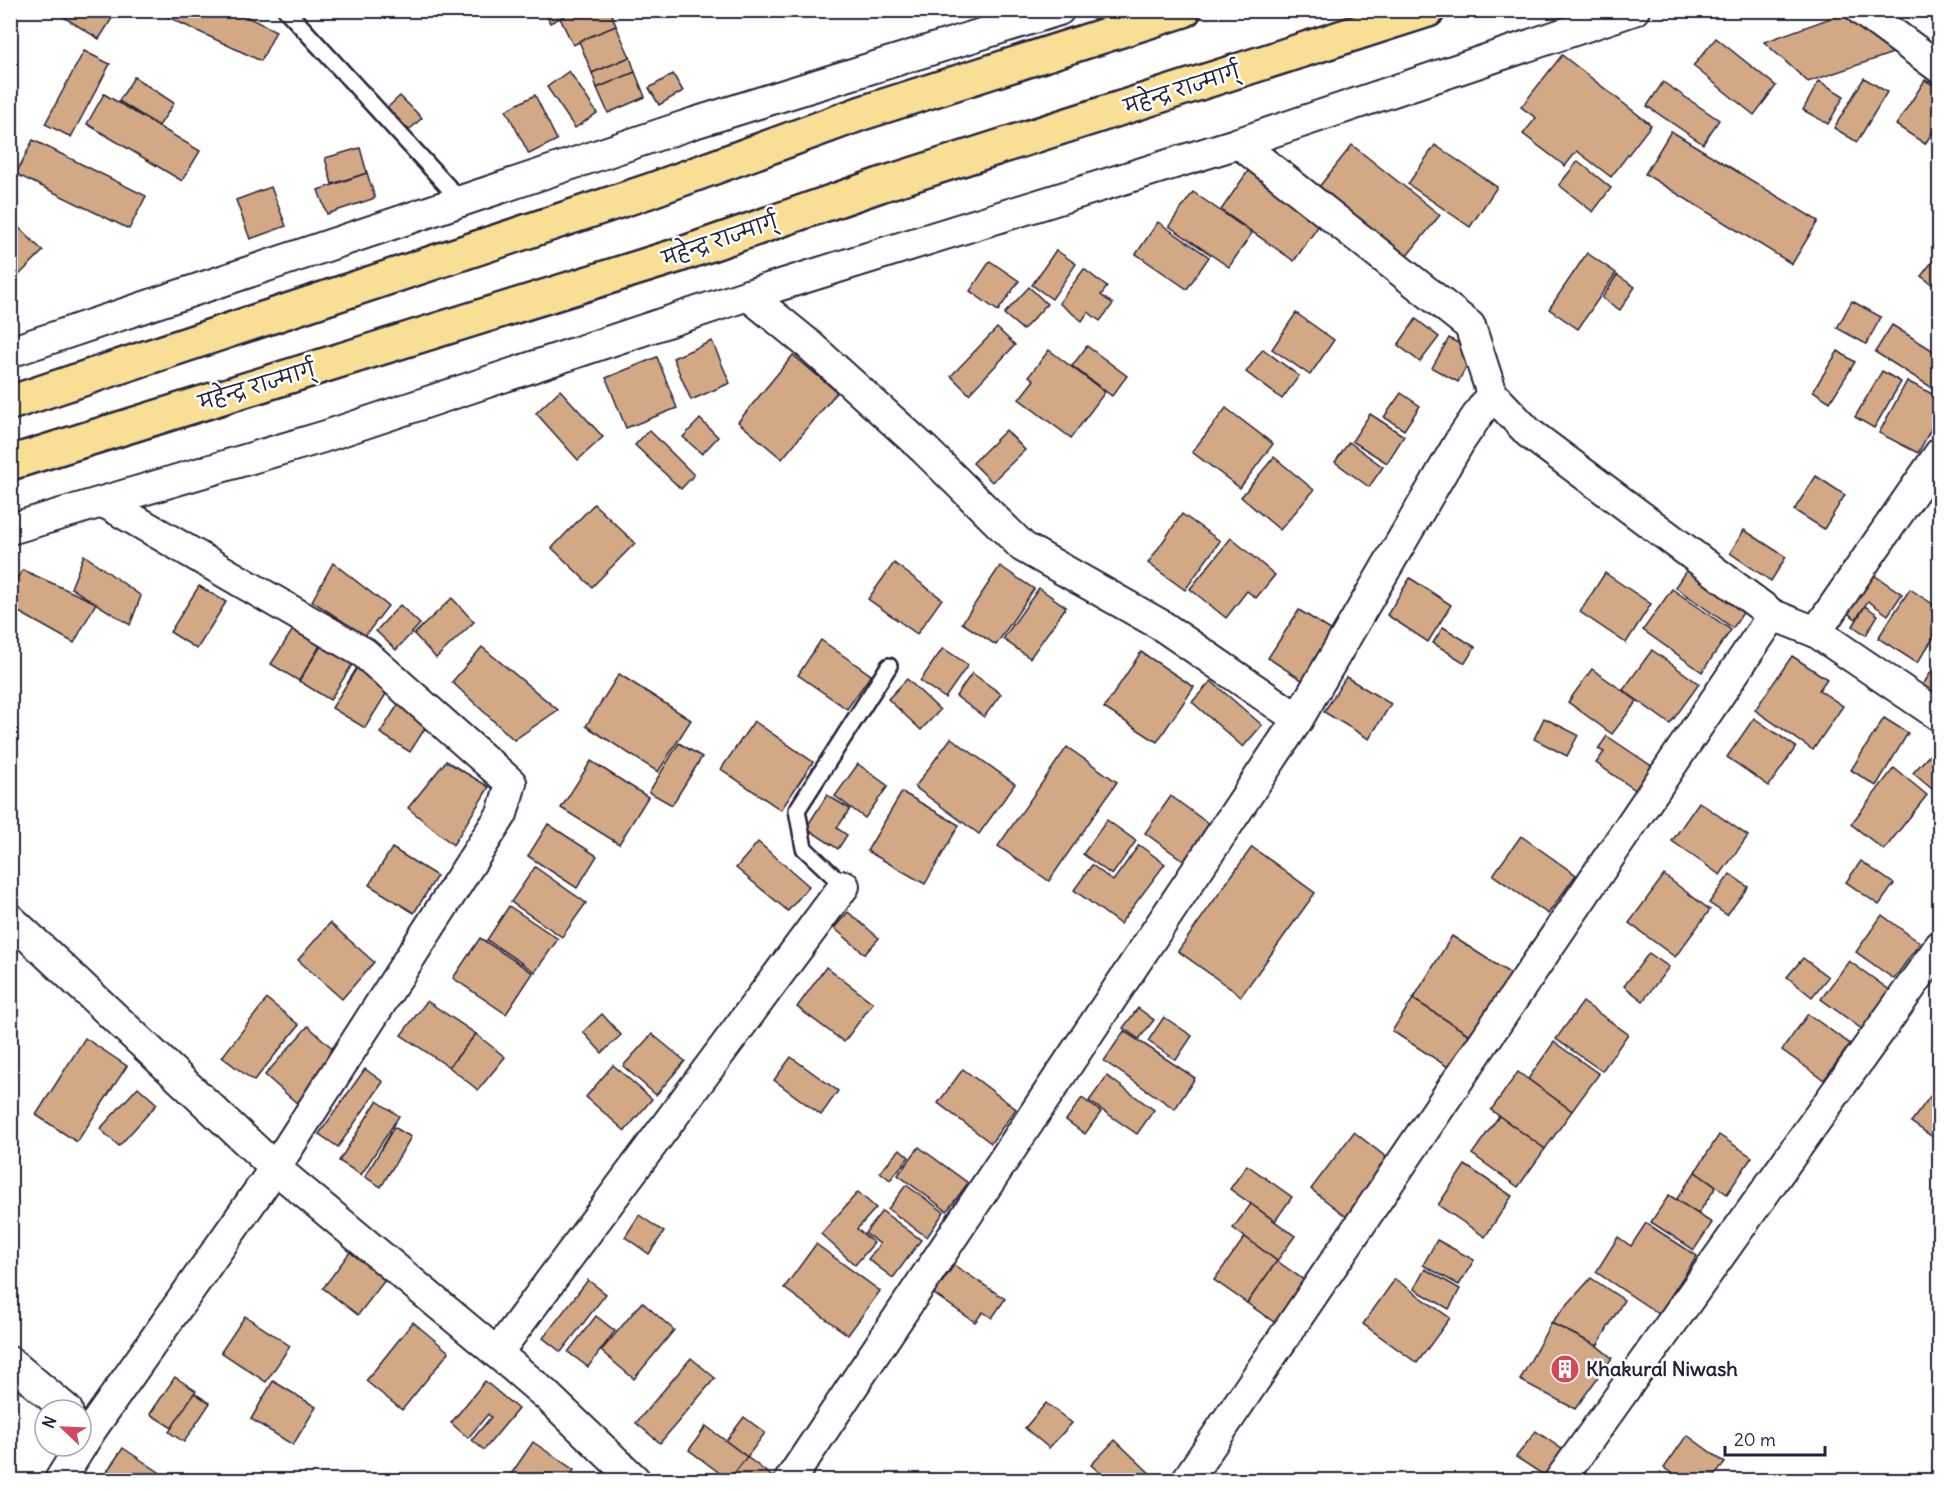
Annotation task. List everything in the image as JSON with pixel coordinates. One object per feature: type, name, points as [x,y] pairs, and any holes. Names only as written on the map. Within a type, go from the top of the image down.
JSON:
[{"type":"highway","points":[[10,403],[649,191],[862,113],[1184,10]]},
{"type":"highway","name":"महेन्द्र राज्मार्ग्","points":[[10,463],[679,255],[880,185],[1428,10]]},
{"type":"street","points":[[10,352],[694,123],[1059,10]]},
{"type":"street","points":[[10,529],[323,437],[748,295],[1239,143],[1634,10]]},
{"type":"street","points":[[1861,10],[1940,68]]},
{"type":"street","points":[[1239,143],[1470,326],[1492,394],[1529,432],[1773,615],[1816,632],[1940,716]]},
{"type":"street","points":[[748,295],[807,344],[925,450],[1023,548],[1161,624],[1298,719]]},
{"type":"street","points":[[790,1480],[1298,719],[1460,441],[1492,394]]},
{"type":"street","points":[[1816,632],[1940,453]]},
{"type":"street","points":[[93,1422],[275,1168],[502,814],[511,783],[364,653],[104,502]]},
{"type":"street","points":[[1187,1480],[1773,615]]},
{"type":"street","points":[[497,1353],[844,886]]},
{"type":"street","points":[[10,919],[275,1168],[545,1394],[635,1480]]},
{"type":"street","points":[[1560,1480],[1940,946]]},
{"type":"street","points":[[10,1362],[53,1398]]},
{"type":"street","points":[[60,1480],[72,1458]]},
{"type":"lane","points":[[286,10],[461,201]]},
{"type":"lane","points":[[844,886],[804,848],[797,810],[889,666]]},
{"type":"building","points":[[52,10],[114,10],[116,12],[99,39]]},
{"type":"building","points":[[153,10],[233,10],[276,31],[261,61]]},
{"type":"building","points":[[544,10],[576,10],[550,23]]},
{"type":"building","points":[[576,10],[610,10],[616,26],[573,45],[560,18]]},
{"type":"building","points":[[1850,11],[1899,51],[1808,82],[1764,42]]},
{"type":"building","points":[[616,26],[630,57],[592,73],[579,41]]},
{"type":"building","points":[[1716,38],[1776,86],[1754,115],[1693,66]]},
{"type":"building","points":[[84,51],[110,64],[71,137],[45,124]]},
{"type":"building","points":[[1562,55],[1651,125],[1611,177],[1577,151],[1565,166],[1523,134],[1536,118],[1521,107]]},
{"type":"building","points":[[630,57],[635,72],[597,88],[592,73]]},
{"type":"building","points":[[569,71],[597,113],[575,128],[547,87]]},
{"type":"building","points":[[635,72],[645,97],[608,113],[597,88]]},
{"type":"building","points":[[673,74],[683,91],[659,105],[649,88]]},
{"type":"building","points":[[134,77],[174,103],[159,126],[119,101]]},
{"type":"building","points":[[1864,78],[1887,92],[1857,142],[1834,128]]},
{"type":"building","points":[[1925,80],[1940,89],[1940,121],[1925,144],[1896,125]]},
{"type":"building","points":[[1819,81],[1844,96],[1828,124],[1803,110]]},
{"type":"building","points":[[1663,82],[1719,120],[1703,144],[1647,106]]},
{"type":"building","points":[[104,94],[200,151],[182,181],[87,124]]},
{"type":"building","points":[[535,95],[557,140],[529,154],[506,110]]},
{"type":"building","points":[[400,96],[422,118],[409,130],[387,108]]},
{"type":"building","points":[[1671,131],[1818,221],[1792,264],[1645,174]]},
{"type":"building","points":[[33,140],[146,196],[129,229],[16,174]]},
{"type":"building","points":[[1352,145],[1440,215],[1402,262],[1315,192]]},
{"type":"building","points":[[1435,145],[1497,187],[1470,227],[1408,184]]},
{"type":"building","points":[[360,148],[367,173],[332,184],[325,158]]},
{"type":"building","points":[[1578,161],[1611,188],[1593,212],[1559,185]]},
{"type":"building","points":[[1250,168],[1324,218],[1294,261],[1221,210]]},
{"type":"building","points":[[367,173],[375,198],[327,214],[318,190]]},
{"type":"building","points":[[271,187],[286,226],[250,239],[236,200]]},
{"type":"building","points":[[1193,192],[1252,233],[1229,267],[1169,226]]},
{"type":"building","points":[[10,219],[43,251],[10,284]]},
{"type":"building","points":[[1158,222],[1209,257],[1187,289],[1136,254]]},
{"type":"building","points":[[1056,250],[1076,264],[1052,299],[1032,285]]},
{"type":"building","points":[[1940,252],[1940,290],[1921,276]]},
{"type":"building","points":[[1587,253],[1616,273],[1578,329],[1549,309]]},
{"type":"building","points":[[990,261],[1019,281],[998,311],[970,291]]},
{"type":"building","points":[[1084,269],[1107,287],[1101,295],[1113,304],[1100,321],[1088,312],[1082,321],[1059,303]]},
{"type":"building","points":[[1617,275],[1635,287],[1620,310],[1602,298]]},
{"type":"building","points":[[1029,287],[1047,304],[1023,330],[1004,314]]},
{"type":"building","points":[[1852,301],[1881,317],[1866,344],[1837,328]]},
{"type":"building","points":[[1296,313],[1334,340],[1310,375],[1272,349]]},
{"type":"building","points":[[1416,319],[1439,337],[1420,362],[1398,345]]},
{"type":"building","points":[[1892,325],[1940,355],[1940,381],[1934,389],[1875,352]]},
{"type":"building","points":[[997,328],[1015,345],[969,394],[951,376]]},
{"type":"building","points":[[1449,338],[1474,352],[1458,382],[1432,368]]},
{"type":"building","points":[[712,341],[730,383],[691,400],[673,358]]},
{"type":"building","points":[[1087,346],[1127,376],[1112,396],[1072,366]]},
{"type":"building","points":[[1263,349],[1299,376],[1282,399],[1246,372]]},
{"type":"building","points":[[1049,350],[1105,392],[1071,438],[1019,399],[1034,380],[1029,376]]},
{"type":"building","points":[[1838,351],[1855,362],[1830,402],[1813,391]]},
{"type":"building","points":[[793,355],[837,392],[782,459],[738,422]]},
{"type":"building","points":[[657,357],[677,408],[626,428],[606,378]]},
{"type":"building","points":[[1882,371],[1901,382],[1874,428],[1855,417]]},
{"type":"building","points":[[1907,381],[1940,398],[1940,412],[1918,453],[1879,433]]},
{"type":"building","points":[[560,390],[603,437],[578,460],[536,413]]},
{"type":"building","points":[[1401,393],[1420,406],[1404,430],[1384,417]]},
{"type":"building","points":[[1226,408],[1273,444],[1240,488],[1192,452]]},
{"type":"building","points":[[1370,414],[1404,436],[1387,463],[1352,441]]},
{"type":"building","points":[[700,419],[718,437],[702,454],[683,437]]},
{"type":"building","points":[[649,430],[694,475],[681,489],[635,445]]},
{"type":"building","points":[[1006,430],[1025,450],[992,482],[973,463]]},
{"type":"building","points":[[1349,442],[1383,467],[1369,487],[1335,462]]},
{"type":"building","points":[[1274,457],[1314,490],[1280,530],[1241,497]]},
{"type":"building","points":[[1816,476],[1845,495],[1824,529],[1794,510]]},
{"type":"building","points":[[1940,476],[1940,507],[1926,498]]},
{"type":"building","points":[[594,504],[635,543],[592,587],[552,548]]},
{"type":"building","points":[[1182,514],[1220,541],[1185,590],[1148,563]]},
{"type":"building","points":[[1744,530],[1786,557],[1771,581],[1730,553]]},
{"type":"building","points":[[1231,538],[1275,575],[1256,598],[1247,591],[1226,618],[1190,589]]},
{"type":"building","points":[[84,555],[141,596],[130,625],[71,588]]},
{"type":"building","points":[[333,563],[388,606],[365,636],[312,601]]},
{"type":"building","points":[[894,563],[942,599],[917,634],[868,599]]},
{"type":"building","points":[[1690,565],[1748,605],[1733,628],[1675,587]]},
{"type":"building","points":[[1000,566],[1034,589],[996,645],[962,623]]},
{"type":"building","points":[[1865,569],[1902,594],[1888,615],[1868,601],[1856,619],[1839,607]]},
{"type":"building","points":[[23,570],[96,603],[74,643],[10,607],[10,587]]},
{"type":"building","points":[[1605,573],[1651,604],[1626,643],[1580,612]]},
{"type":"building","points":[[1410,578],[1451,605],[1428,642],[1387,615]]},
{"type":"building","points":[[199,586],[226,602],[197,649],[170,632]]},
{"type":"building","points":[[1039,588],[1066,607],[1030,658],[1003,639]]},
{"type":"building","points":[[1672,589],[1731,630],[1702,672],[1643,630]]},
{"type":"building","points":[[1910,589],[1940,609],[1940,628],[1917,663],[1878,638]]},
{"type":"building","points":[[452,598],[474,622],[436,658],[414,634]]},
{"type":"building","points":[[400,605],[420,624],[396,650],[376,631]]},
{"type":"building","points":[[1865,606],[1878,615],[1866,635],[1853,626]]},
{"type":"building","points":[[1299,610],[1345,639],[1314,688],[1268,658]]},
{"type":"building","points":[[297,623],[324,639],[299,681],[271,664]]},
{"type":"building","points":[[1443,627],[1475,647],[1465,663],[1433,643]]},
{"type":"building","points":[[326,638],[357,657],[330,700],[299,681]]},
{"type":"building","points":[[821,640],[871,675],[847,709],[798,675]]},
{"type":"building","points":[[482,647],[558,710],[514,740],[452,682]]},
{"type":"building","points":[[943,648],[968,665],[945,698],[920,681]]},
{"type":"building","points":[[1652,650],[1699,684],[1670,724],[1623,690]]},
{"type":"building","points":[[1141,652],[1194,687],[1157,742],[1104,708]]},
{"type":"building","points":[[1792,656],[1827,679],[1819,690],[1843,706],[1813,750],[1755,710]]},
{"type":"building","points":[[1937,663],[1940,664],[1940,698],[1922,686]]},
{"type":"building","points":[[358,666],[391,686],[365,728],[332,708]]},
{"type":"building","points":[[1592,669],[1637,701],[1612,734],[1568,702]]},
{"type":"building","points":[[972,673],[1001,694],[984,717],[956,696]]},
{"type":"building","points":[[619,674],[691,720],[658,772],[586,726]]},
{"type":"building","points":[[1346,677],[1391,704],[1369,739],[1324,712]]},
{"type":"building","points":[[907,679],[940,710],[921,730],[888,699]]},
{"type":"building","points":[[1211,681],[1262,725],[1243,747],[1192,702]]},
{"type":"building","points":[[401,700],[431,719],[410,752],[380,733]]},
{"type":"building","points":[[1544,718],[1578,735],[1567,756],[1534,739]]},
{"type":"building","points":[[1754,718],[1796,747],[1769,786],[1727,757]]},
{"type":"building","points":[[1884,718],[1908,733],[1876,786],[1851,770]]},
{"type":"building","points":[[754,721],[813,762],[781,810],[721,769]]},
{"type":"building","points":[[1607,736],[1653,767],[1637,791],[1596,763],[1604,752],[1598,749]]},
{"type":"building","points":[[951,738],[1015,784],[979,834],[915,787]]},
{"type":"building","points":[[679,743],[702,757],[672,805],[649,792]]},
{"type":"building","points":[[1067,747],[1117,782],[1049,881],[998,846]]},
{"type":"building","points":[[1933,751],[1940,756],[1940,781],[1932,789],[1913,773]]},
{"type":"building","points":[[446,761],[489,787],[453,845],[408,808]]},
{"type":"building","points":[[591,761],[648,797],[619,844],[561,808]]},
{"type":"building","points":[[858,764],[888,786],[865,818],[835,796]]},
{"type":"building","points":[[1894,768],[1927,795],[1884,850],[1851,824]]},
{"type":"building","points":[[902,792],[959,825],[925,884],[867,851]]},
{"type":"building","points":[[827,795],[850,809],[837,828],[847,835],[838,849],[806,828]]},
{"type":"building","points":[[1171,796],[1210,825],[1184,861],[1145,833]]},
{"type":"building","points":[[1699,802],[1748,836],[1720,875],[1672,841]]},
{"type":"building","points":[[1107,820],[1136,841],[1112,875],[1083,854]]},
{"type":"building","points":[[548,824],[597,856],[577,888],[528,856]]},
{"type":"building","points":[[1521,836],[1576,875],[1548,914],[1493,875]]},
{"type":"building","points":[[758,842],[809,886],[788,911],[736,868]]},
{"type":"building","points":[[1139,845],[1165,864],[1120,924],[1074,890],[1092,865],[1113,881]]},
{"type":"building","points":[[1252,847],[1315,893],[1241,996],[1178,951]]},
{"type":"building","points":[[392,848],[437,876],[414,913],[369,885]]},
{"type":"building","points":[[1861,861],[1894,884],[1879,905],[1846,882]]},
{"type":"building","points":[[535,867],[586,903],[562,937],[511,902]]},
{"type":"building","points":[[1730,874],[1748,887],[1727,915],[1709,903]]},
{"type":"building","points":[[1664,875],[1710,910],[1675,957],[1629,923]]},
{"type":"building","points":[[509,906],[558,939],[535,972],[487,940]]},
{"type":"building","points":[[848,912],[879,938],[865,954],[834,928]]},
{"type":"building","points":[[1882,915],[1920,943],[1894,979],[1856,952]]},
{"type":"building","points":[[330,923],[374,962],[342,999],[298,960]]},
{"type":"building","points":[[1452,936],[1511,974],[1471,1036],[1413,999]]},
{"type":"building","points":[[480,938],[533,973],[506,1014],[453,978]]},
{"type":"building","points":[[1649,953],[1669,967],[1643,1001],[1624,986]]},
{"type":"building","points":[[1803,958],[1828,977],[1812,997],[1787,977]]},
{"type":"building","points":[[1849,961],[1891,991],[1863,1030],[1821,999]]},
{"type":"building","points":[[826,967],[873,1003],[844,1042],[797,1007]]},
{"type":"building","points":[[267,999],[299,1025],[254,1081],[222,1057]]},
{"type":"building","points":[[1413,999],[1471,1036],[1451,1069],[1392,1031]]},
{"type":"building","points":[[427,1001],[476,1034],[449,1067],[401,1035]]},
{"type":"building","points":[[1583,1002],[1628,1034],[1602,1071],[1556,1039]]},
{"type":"building","points":[[1138,1008],[1154,1020],[1139,1039],[1123,1028]]},
{"type":"building","points":[[602,1014],[621,1035],[602,1053],[583,1032]]},
{"type":"building","points":[[1808,1014],[1850,1044],[1824,1080],[1782,1050]]},
{"type":"building","points":[[1164,1017],[1192,1036],[1176,1060],[1148,1041]]},
{"type":"building","points":[[308,1026],[342,1057],[299,1105],[265,1075]]},
{"type":"building","points":[[1124,1031],[1195,1078],[1175,1109],[1104,1061]]},
{"type":"building","points":[[476,1034],[505,1057],[478,1090],[449,1067]]},
{"type":"building","points":[[652,1034],[685,1061],[656,1095],[623,1066]]},
{"type":"building","points":[[85,1038],[127,1066],[77,1142],[36,1115]]},
{"type":"building","points":[[1554,1042],[1599,1074],[1572,1111],[1528,1079]]},
{"type":"building","points":[[791,1057],[838,1091],[821,1115],[774,1080]]},
{"type":"building","points":[[613,1065],[652,1099],[625,1131],[586,1097]]},
{"type":"building","points":[[365,1069],[383,1082],[338,1147],[319,1134]]},
{"type":"building","points":[[963,1069],[1016,1109],[991,1143],[938,1103]]},
{"type":"building","points":[[1518,1072],[1572,1111],[1545,1149],[1491,1110]]},
{"type":"building","points":[[1107,1076],[1154,1110],[1137,1134],[1089,1101]]},
{"type":"building","points":[[1940,1083],[1940,1142],[1911,1122]]},
{"type":"building","points":[[138,1087],[157,1104],[119,1146],[100,1129]]},
{"type":"building","points":[[1082,1098],[1101,1112],[1085,1134],[1066,1120]]},
{"type":"building","points":[[377,1101],[399,1116],[361,1175],[339,1161]]},
{"type":"building","points":[[1499,1116],[1545,1149],[1518,1187],[1472,1154]]},
{"type":"building","points":[[394,1127],[411,1137],[381,1187],[365,1177]]},
{"type":"building","points":[[1354,1132],[1391,1161],[1348,1218],[1311,1189]]},
{"type":"building","points":[[1719,1135],[1752,1157],[1727,1194],[1695,1172]]},
{"type":"building","points":[[919,1147],[968,1183],[947,1211],[898,1175]]},
{"type":"building","points":[[900,1149],[909,1157],[890,1180],[880,1172]]},
{"type":"building","points":[[1247,1165],[1292,1197],[1275,1221],[1230,1189]]},
{"type":"building","points":[[1465,1165],[1512,1196],[1485,1237],[1438,1205]]},
{"type":"building","points":[[1695,1172],[1716,1187],[1698,1214],[1676,1200]]},
{"type":"building","points":[[906,1185],[944,1212],[927,1237],[888,1209]]},
{"type":"building","points":[[858,1192],[876,1208],[857,1229],[874,1243],[855,1265],[821,1234]]},
{"type":"building","points":[[1669,1195],[1712,1223],[1694,1250],[1651,1222]]},
{"type":"building","points":[[1251,1204],[1295,1236],[1277,1261],[1233,1228]]},
{"type":"building","points":[[882,1211],[921,1240],[893,1278],[868,1259],[880,1244],[865,1233]]},
{"type":"building","points":[[639,1215],[664,1232],[649,1254],[625,1237]]},
{"type":"building","points":[[1646,1223],[1697,1256],[1659,1314],[1596,1272],[1618,1237],[1631,1246]]},
{"type":"building","points":[[1245,1237],[1277,1261],[1247,1303],[1214,1280]]},
{"type":"building","points":[[1437,1240],[1474,1260],[1459,1285],[1423,1265]]},
{"type":"building","points":[[816,1244],[880,1291],[848,1335],[784,1288]]},
{"type":"building","points":[[350,1252],[386,1279],[358,1315],[323,1288]]},
{"type":"building","points":[[1277,1261],[1311,1285],[1281,1327],[1247,1303]]},
{"type":"building","points":[[954,1265],[1005,1299],[992,1318],[983,1312],[975,1322],[934,1294]]},
{"type":"building","points":[[1425,1269],[1460,1289],[1449,1309],[1414,1289]]},
{"type":"building","points":[[1591,1278],[1624,1300],[1597,1346],[1551,1323]]},
{"type":"building","points":[[1395,1279],[1450,1318],[1417,1363],[1363,1324]]},
{"type":"building","points":[[588,1280],[606,1294],[561,1352],[543,1338]]},
{"type":"building","points":[[642,1302],[674,1330],[634,1379],[601,1351]]},
{"type":"building","points":[[245,1316],[290,1346],[266,1382],[221,1352]]},
{"type":"building","points":[[596,1316],[615,1331],[588,1367],[568,1352]]},
{"type":"building","points":[[413,1322],[449,1352],[402,1410],[366,1381]]},
{"type":"building","name":"Khakural Niwash","points":[[1551,1323],[1597,1346],[1612,1358],[1575,1409],[1520,1380]]},
{"type":"building","points":[[691,1358],[715,1378],[660,1443],[636,1423]]},
{"type":"building","points":[[175,1377],[196,1391],[172,1428],[150,1414]]},
{"type":"building","points":[[273,1381],[316,1407],[293,1445],[251,1419]]},
{"type":"building","points":[[485,1381],[518,1409],[484,1450],[472,1440],[491,1417],[488,1414],[468,1438],[451,1423]]},
{"type":"building","points":[[194,1393],[210,1403],[184,1442],[169,1432]]},
{"type":"building","points":[[1046,1403],[1072,1423],[1049,1448],[1025,1428]]},
{"type":"building","points":[[744,1417],[765,1433],[747,1457],[726,1441]]},
{"type":"building","points":[[706,1426],[747,1457],[729,1480],[689,1450]]},
{"type":"building","points":[[1536,1431],[1563,1450],[1545,1476],[1516,1457]]},
{"type":"building","points":[[1687,1435],[1725,1463],[1711,1480],[1682,1480],[1664,1468]]},
{"type":"building","points":[[1115,1440],[1157,1480],[1108,1480],[1091,1465]]},
{"type":"building","points":[[533,1442],[574,1470],[567,1480],[507,1480]]},
{"type":"building","points":[[123,1448],[171,1480],[101,1480]]},
{"type":"building","points":[[747,1457],[774,1478],[772,1480],[729,1480]]},
{"type":"place","name":"Khakural Niwash","points":[[1565,1369]]}]
